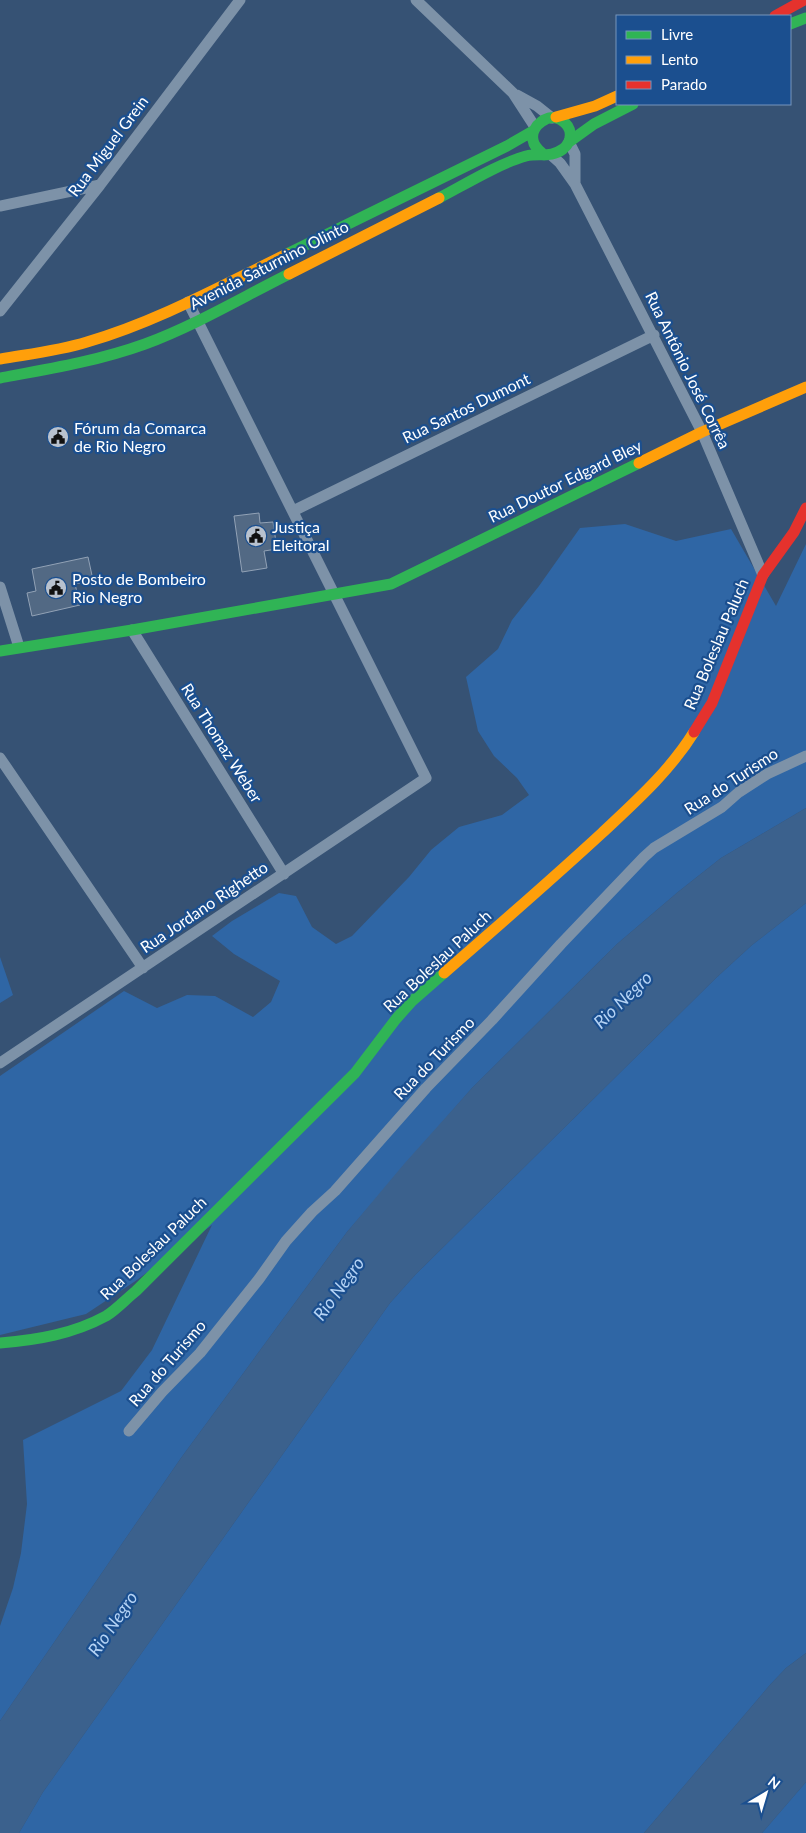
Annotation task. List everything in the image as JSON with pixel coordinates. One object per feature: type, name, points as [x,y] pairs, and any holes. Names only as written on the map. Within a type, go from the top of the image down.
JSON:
[{"type":"street","name":"Rua Miguel Grein","points":[[0,311],[100,185],[240,0]]},
{"type":"street","points":[[416,0],[513,93],[554,117],[563,120],[571,135],[569,142]]},
{"type":"street","points":[[777,15],[804,0]]},
{"type":"street","points":[[791,24],[806,18]]},
{"type":"street","points":[[513,93],[534,129],[534,145],[548,155],[561,150],[594,124],[631,105]]},
{"type":"street","points":[[534,129],[546,119],[582,110],[616,96]]},
{"type":"street","points":[[605,102],[611,115]]},
{"type":"street","name":"Avenida Saturnino Olinto","points":[[0,359],[54,351],[86,343],[126,329],[188,302],[507,146],[534,129]]},
{"type":"street","name":"Rua Antônio José Corrêa","points":[[569,142],[575,154],[575,184]]},
{"type":"street","name":"Avenida Saturnino Olinto","points":[[0,378],[47,370],[120,353],[145,344],[198,320],[492,171],[530,156],[548,155]]},
{"type":"street","name":"Rua Antônio José Corrêa","points":[[548,155],[560,163],[575,184],[654,335],[702,432],[764,575]]},
{"type":"street","points":[[0,206],[100,185]]},
{"type":"street","points":[[188,302],[336,595]]},
{"type":"street","name":"Rua Santos Dumont","points":[[293,511],[654,335]]},
{"type":"street","name":"Rua Doutor Edgard Bley","points":[[0,650],[132,630],[391,584],[702,432],[806,387]]},
{"type":"street","name":"Rua Boleslau Paluch","points":[[0,1343],[34,1340],[76,1329],[107,1315],[136,1292],[355,1072],[412,1001],[574,860],[664,772],[687,743],[712,703],[764,575],[794,532],[806,508]]},
{"type":"street","points":[[794,532],[806,527]]},
{"type":"street","points":[[0,587],[19,647]]},
{"type":"street","name":"Rua Jordano Righetto","points":[[0,1063],[426,778],[336,595]]},
{"type":"street","name":"Rua Thomaz Weber","points":[[132,630],[284,874]]},
{"type":"street","name":"Rua do Turismo","points":[[129,1431],[162,1392],[200,1353],[259,1279],[286,1241],[312,1212],[335,1191],[426,1088],[644,857],[654,848],[722,807],[767,774],[806,756]]},
{"type":"street","points":[[0,758],[143,968]]},
{"type":"shaded area","points":[[625,524],[676,541],[731,529],[776,606],[806,544],[806,808],[721,858],[678,892],[617,944],[472,1088],[347,1232],[181,1458],[0,1721],[0,1626],[13,1588],[21,1553],[27,1504],[23,1440],[121,1391],[152,1350],[212,1225],[134,1282],[86,1314],[0,1335],[0,1076],[124,991],[157,1008],[187,995],[215,996],[253,1017],[271,1002],[280,981],[234,954],[212,936],[232,921],[279,893],[296,896],[312,927],[336,944],[352,936],[409,877],[431,850],[459,827],[502,815],[529,795],[517,778],[494,756],[478,731],[466,677],[498,649],[512,620],[539,586],[580,528]]},
{"type":"shaded area","points":[[806,903],[806,1653],[786,1668],[769,1686],[644,1833],[19,1833],[43,1792],[390,1303],[415,1275],[717,977],[752,945]]},
{"type":"shaded area","points":[[0,957],[13,995],[0,1003]]},
{"type":"shaded area","points":[[806,1782],[806,1833],[762,1833]]},
{"type":"water","name":"Rio Negro","points":[[806,808],[806,903],[752,945],[717,977],[415,1275],[390,1303],[43,1792],[19,1833],[0,1833],[0,1721],[181,1458],[347,1232],[404,1164],[472,1088],[617,944],[721,858]]},
{"type":"water","points":[[806,1653],[806,1782],[762,1833],[644,1833],[769,1686],[786,1668]]},
{"type":"building","name":"Justiça Eleitoral","points":[[259,513],[260,523],[273,522],[277,549],[264,551],[267,568],[242,572],[234,516]]},
{"type":"building","name":"Posto de Bombeiro Rio Negro","points":[[88,557],[93,580],[75,584],[80,605],[32,616],[27,593],[36,591],[32,569]]},
{"type":"traffic: fast","points":[[791,24],[806,18]]},
{"type":"traffic: fast","points":[[569,142],[594,124],[631,105]]},
{"type":"traffic: fast","points":[[439,198],[516,159],[531,155],[536,155],[540,155],[545,155],[563,149],[569,142],[570,130],[561,120],[556,118],[546,119],[537,125],[534,130],[534,142],[537,148],[539,150],[542,153],[544,155]]},
{"type":"traffic: fast","points":[[287,254],[507,146],[533,131]]},
{"type":"traffic: fast","points":[[0,378],[91,360],[145,344],[199,320],[289,274]]},
{"type":"traffic: fast","points":[[0,651],[132,630],[391,584],[639,463]]},
{"type":"traffic: fast","points":[[0,1343],[41,1338],[68,1332],[114,1311],[355,1073],[412,1001],[444,973]]},
{"type":"traffic: slow","points":[[556,117],[595,106],[616,96]]},
{"type":"traffic: slow","points":[[289,274],[439,198]]},
{"type":"traffic: slow","points":[[0,359],[65,348],[113,334],[188,303],[287,254]]},
{"type":"traffic: slow","points":[[639,463],[702,432],[806,387]]},
{"type":"traffic: slow","points":[[444,973],[627,810],[663,773],[694,732]]},
{"type":"traffic: jam","points":[[777,15],[804,0]]},
{"type":"traffic: jam","points":[[694,732],[712,703],[763,575],[794,532],[806,508]]},
{"type":"place","name":"Fórum da Comarca de Rio Negro","points":[[58,437]]},
{"type":"place","name":"Justiça Eleitoral","points":[[256,536]]},
{"type":"place","name":"Posto de Bombeiro Rio Negro","points":[[56,588]]}]
